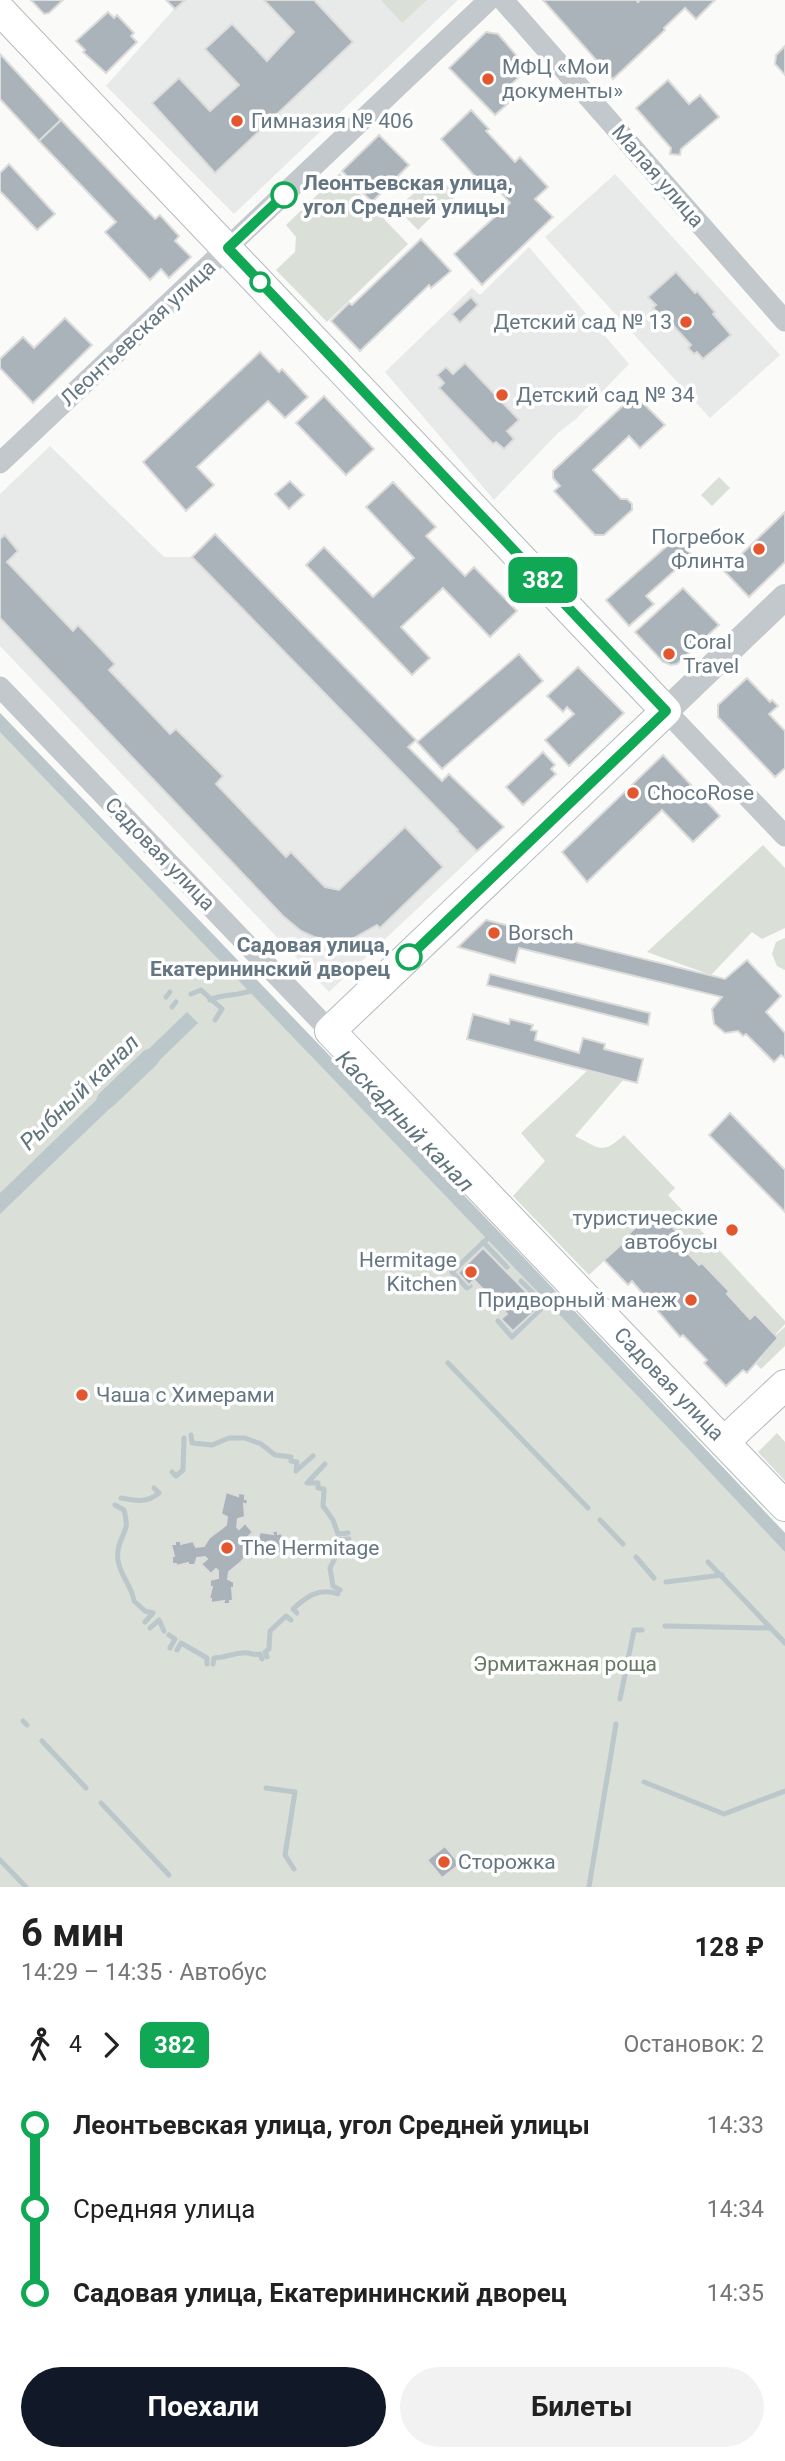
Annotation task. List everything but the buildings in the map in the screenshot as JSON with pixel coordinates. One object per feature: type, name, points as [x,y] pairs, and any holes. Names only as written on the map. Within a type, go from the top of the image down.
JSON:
[{"type":"main road","points":[[0,10],[666,711],[330,1031]]},
{"type":"main road","name":"Садовая улица","points":[[330,1031],[785,1506]]},
{"type":"main road","points":[[724,1442],[785,1385]]},
{"type":"street","name":"Леонтьевская улица","points":[[0,463],[489,0]]},
{"type":"street","name":"Малая улица","points":[[503,0],[785,321]]},
{"type":"street","points":[[785,597],[666,711],[785,836]]},
{"type":"street","name":"Садовая улица","points":[[0,687],[330,1031]]},
{"type":"shaded area","name":"Гимназия № 406","points":[[182,0],[458,0],[234,214],[106,86]]},
{"type":"shaded area","name":"Детский сад № 13","points":[[615,174],[780,355],[710,418],[545,237]]},
{"type":"shaded area","name":"Детский сад № 34","points":[[529,247],[629,364],[494,500],[385,372],[472,288],[480,295]]},
{"type":"shaded area","points":[[50,446],[164,557],[192,557],[215,534],[416,740],[409,748],[442,781],[449,774],[504,827],[329,992],[0,646],[0,494]]},
{"type":"shaded area","points":[[0,713],[785,1533],[785,1552],[0,732]]},
{"type":"shaded area","points":[[187,1012],[198,1023],[137,1082],[126,1071]]},
{"type":"shaded area","points":[[119,1078],[130,1089],[0,1214],[0,1193]]},
{"type":"green space","points":[[381,0],[427,0],[402,23]]},
{"type":"green space","points":[[340,173],[408,244],[327,322],[276,270],[295,252],[296,237],[286,225]]},
{"type":"green space","points":[[434,178],[442,180],[454,194],[453,199],[418,230],[397,208]]},
{"type":"green space","points":[[719,477],[730,488],[712,506],[701,495]]},
{"type":"green space","name":"Эрмитажная роща","points":[[0,713],[785,1533],[785,1887],[0,1887]]},
{"type":"green space","points":[[763,845],[785,868],[785,928],[762,939],[752,932],[711,975],[647,952]]},
{"type":"green space","points":[[785,938],[785,970],[777,966],[772,954],[776,942]]},
{"type":"green space","points":[[587,1071],[623,1080],[575,1136],[605,1148],[624,1135],[675,1188],[668,1195],[785,1321],[775,1335],[755,1315],[750,1319],[727,1294],[729,1291],[675,1240],[680,1235],[635,1227],[621,1241],[623,1243],[589,1275],[513,1196],[545,1161],[521,1133]]},
{"type":"green space","points":[[785,1327],[785,1346],[761,1369],[756,1364],[762,1358],[760,1356],[779,1338],[776,1335]]},
{"type":"green space","points":[[777,1433],[785,1442],[785,1481],[758,1452]]},
{"type":"waterway","points":[[191,994],[201,990],[222,1009],[215,1020]]},
{"type":"waterway","points":[[210,1000],[253,990]]},
{"type":"waterway","points":[[166,997],[170,992]]},
{"type":"waterway","points":[[172,1007],[176,1002]]},
{"type":"waterway","name":"Рыбный канал","points":[[106,1100],[150,1058]]},
{"type":"waterway","points":[[470,1286],[467,1288],[452,1272],[487,1239]]},
{"type":"waterway","points":[[483,1242],[507,1267]]},
{"type":"waterway","points":[[521,1281],[545,1305]]},
{"type":"waterway","points":[[498,1321],[512,1337],[548,1302]]},
{"type":"waterway","points":[[448,1363],[588,1508]]},
{"type":"waterway","points":[[191,1435],[192,1443],[212,1445],[229,1438],[245,1438],[261,1444],[275,1455],[291,1457],[291,1461],[297,1462],[296,1471],[313,1456]]},
{"type":"waterway","points":[[172,1472],[176,1476],[183,1470],[184,1438]]},
{"type":"waterway","points":[[325,1464],[307,1483],[318,1483],[318,1488],[324,1489],[323,1506],[333,1520],[338,1534],[348,1533]]},
{"type":"waterway","points":[[121,1498],[146,1500],[159,1493],[154,1488]]},
{"type":"waterway","points":[[115,1505],[124,1510],[126,1523],[118,1550],[119,1566],[134,1601],[145,1611],[153,1613],[145,1622]]},
{"type":"waterway","points":[[600,1520],[623,1544]]},
{"type":"waterway","points":[[340,1590],[333,1586],[330,1568],[338,1540],[349,1539]]},
{"type":"waterway","points":[[636,1557],[654,1578]]},
{"type":"waterway","points":[[708,1562],[785,1643]]},
{"type":"waterway","points":[[666,1582],[722,1575]]},
{"type":"waterway","points":[[297,1613],[293,1609],[313,1594],[338,1594]]},
{"type":"waterway","points":[[267,1657],[265,1652],[269,1649],[270,1631],[286,1616],[291,1620]]},
{"type":"waterway","points":[[150,1628],[159,1620],[164,1631]]},
{"type":"waterway","points":[[665,1626],[770,1628]]},
{"type":"waterway","points":[[620,1699],[634,1630],[642,1630]]},
{"type":"waterway","points":[[169,1635],[175,1639],[170,1648]]},
{"type":"waterway","points":[[177,1650],[181,1643],[207,1658],[207,1664]]},
{"type":"waterway","points":[[213,1664],[214,1658],[240,1653],[260,1654],[262,1659]]},
{"type":"waterway","points":[[23,1721],[27,1725]]},
{"type":"waterway","points":[[589,1887],[616,1724]]},
{"type":"waterway","points":[[42,1741],[86,1788]]},
{"type":"waterway","points":[[644,1782],[724,1814],[785,1791]]},
{"type":"waterway","points":[[266,1788],[295,1792],[285,1855],[294,1869]]},
{"type":"waterway","points":[[101,1803],[169,1875]]},
{"type":"waterway","points":[[0,1860],[26,1887]]},
{"type":"bus line","name":"382","points":[[284,195],[228,248],[666,711],[409,957]]},
{"type":"place","name":"МФЦ «Мои документы»","points":[[488,79]]},
{"type":"place","name":"Гимназия № 406","points":[[237,121]]},
{"type":"place","name":"Леонтьевская улица, угол Средней улицы","points":[[284,195]]},
{"type":"place","name":"Детский сад № 13","points":[[686,322]]},
{"type":"place","name":"Детский сад № 34","points":[[502,395]]},
{"type":"place","name":"Погребок Флинта","points":[[759,549]]},
{"type":"place","name":"Coral Travel","points":[[669,654]]},
{"type":"place","name":"ChocoRose","points":[[633,793]]},
{"type":"place","name":"Borsch","points":[[494,933]]},
{"type":"place","name":"Садовая улица, Екатерининский дворец","points":[[409,957]]},
{"type":"place","name":"туристические автобусы","points":[[732,1230]]},
{"type":"place","name":"Hermitage Kitchen","points":[[471,1272]]},
{"type":"place","name":"Придворный манеж","points":[[691,1300]]},
{"type":"place","name":"Чаша с Химерами","points":[[82,1395]]},
{"type":"place","name":"The Hermitage","points":[[227,1548]]},
{"type":"place","name":"Сторожка","points":[[444,1862]]},
{"type":"water label","name":"Каскадный канал","points":[[405,1121]]}]
